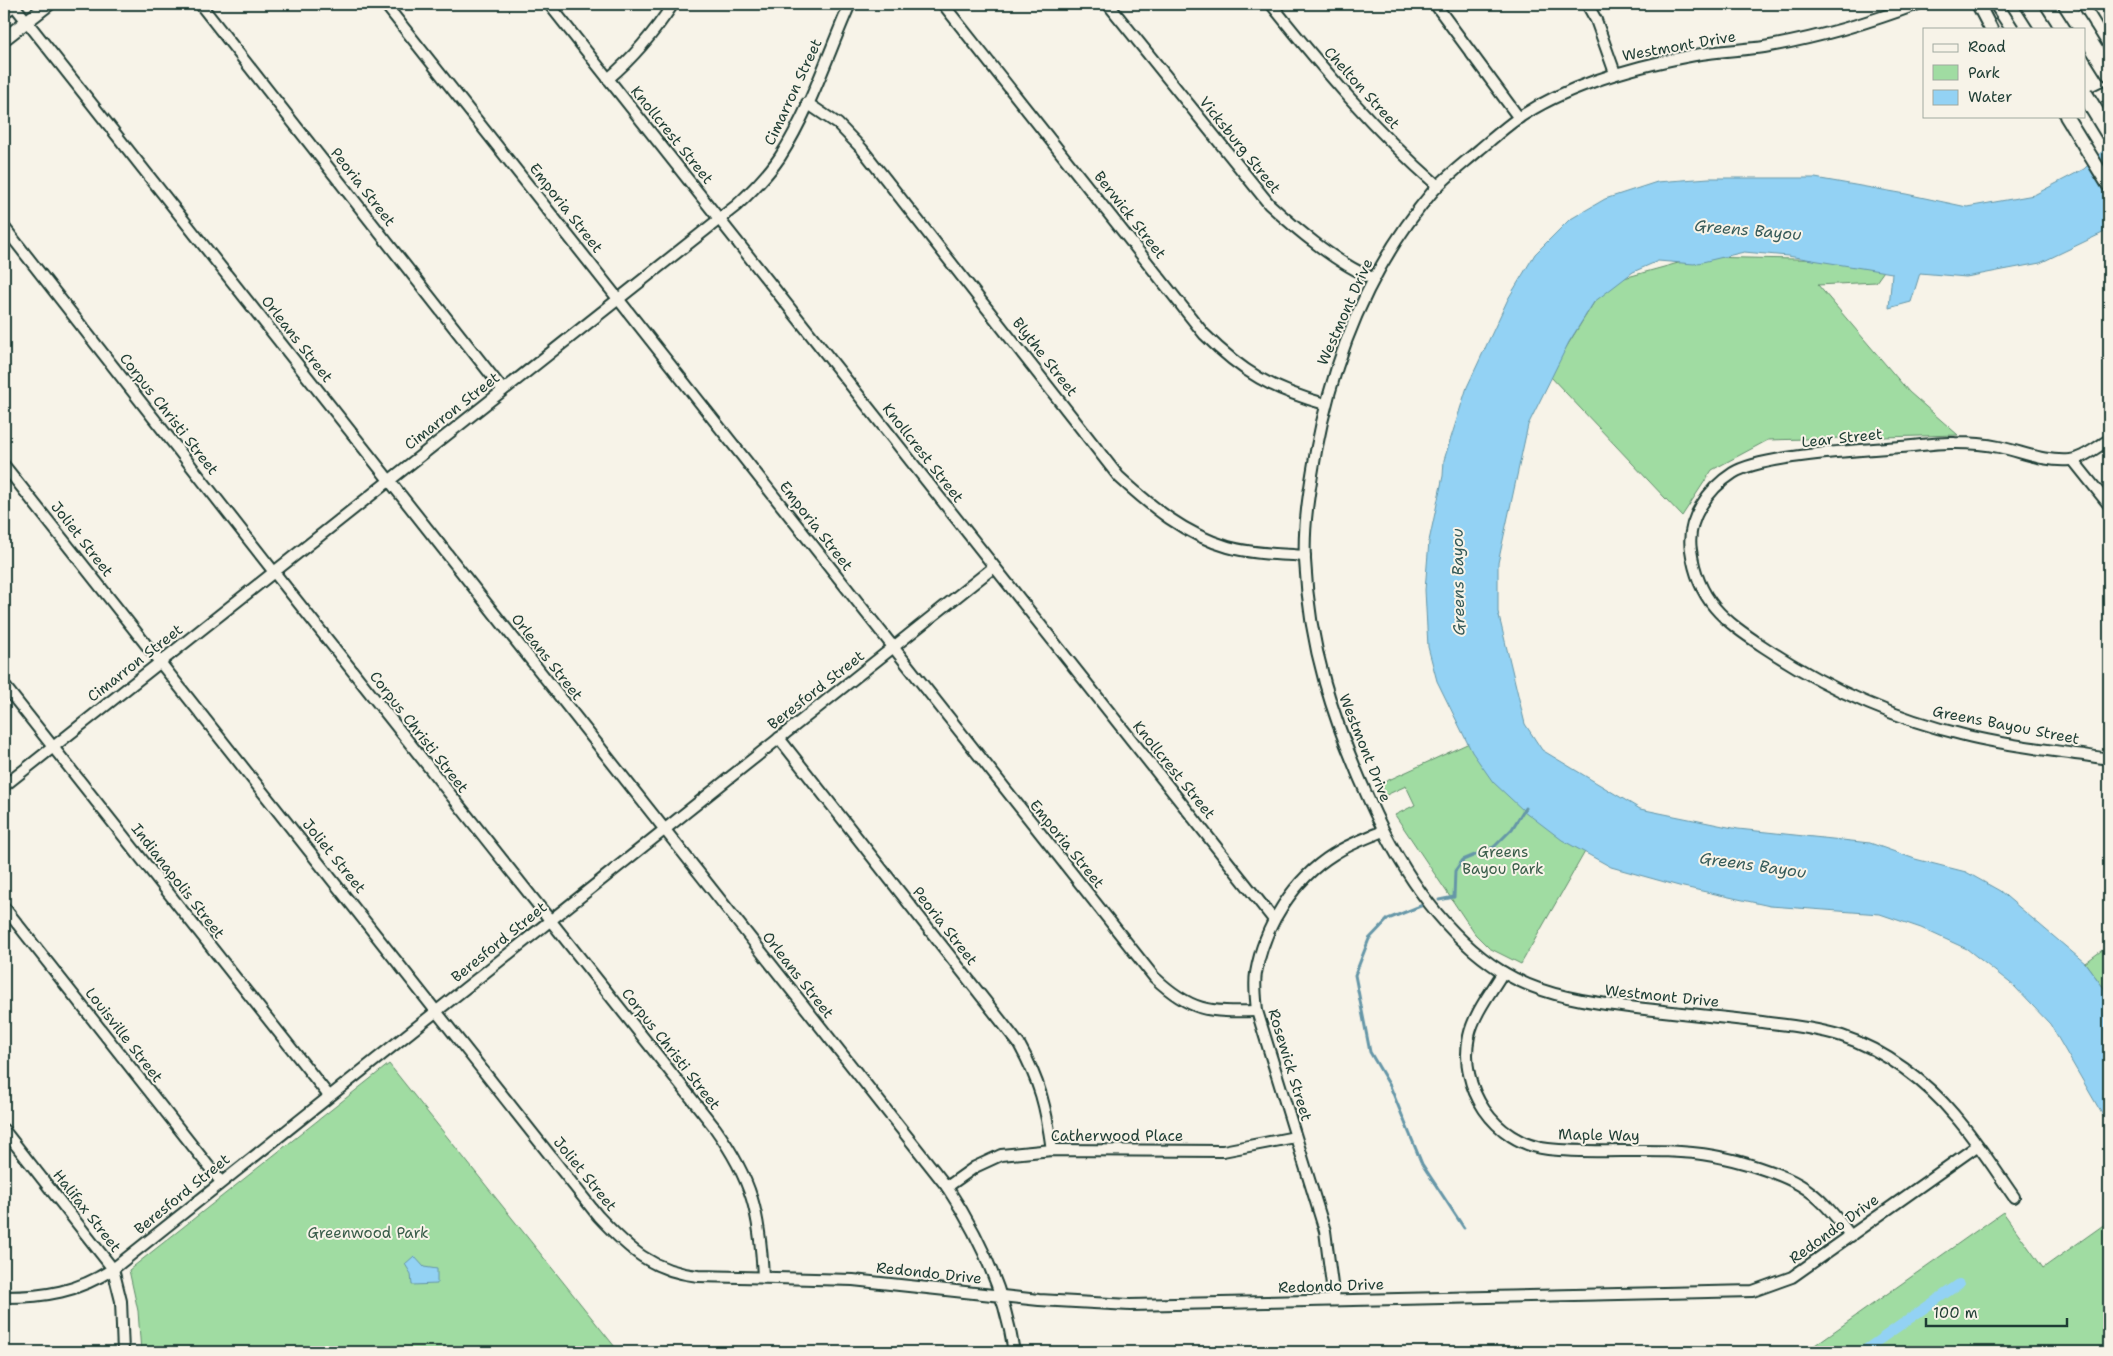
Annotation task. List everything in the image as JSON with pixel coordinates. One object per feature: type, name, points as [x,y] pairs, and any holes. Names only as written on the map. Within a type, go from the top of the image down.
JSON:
[{"type":"highway","points":[[2028,4],[2043,28]]},
{"type":"highway","points":[[2066,4],[2081,28]]},
{"type":"highway","points":[[2086,36],[2109,73]]},
{"type":"highway","points":[[2086,97],[2109,134]]},
{"type":"main road","points":[[4,12],[14,4]]},
{"type":"main road","points":[[4,39],[49,4]]},
{"type":"main road","points":[[1978,4],[1990,28]]},
{"type":"main road","points":[[1996,4],[2011,28]]},
{"type":"main road","points":[[2098,4],[2109,22]]},
{"type":"main road","points":[[2086,102],[2109,91]]},
{"type":"main road","points":[[2067,118],[2109,186]]},
{"type":"street","name":"Orleans Street","points":[[14,4],[947,1188],[969,1221],[1000,1296],[1014,1352]]},
{"type":"street","name":"Peoria Street","points":[[200,4],[503,390]]},
{"type":"street","name":"Emporia Street","points":[[385,4],[1154,978],[1170,993],[1195,1008],[1218,1012],[1257,1011]]},
{"type":"street","name":"Knollcrest Street","points":[[548,4],[1274,920]]},
{"type":"street","points":[[608,79],[629,61],[654,33],[673,4]]},
{"type":"street","name":"Cimarron Street","points":[[4,786],[720,219],[760,183],[780,157],[807,103],[850,4]]},
{"type":"street","name":"Berwick Street","points":[[943,4],[1204,334],[1228,358],[1255,377],[1289,394],[1325,404]]},
{"type":"street","name":"Vicksburg Street","points":[[1108,4],[1269,204],[1300,233],[1361,274],[1373,278]]},
{"type":"street","name":"Chelton Street","points":[[1271,4],[1356,106],[1408,160],[1438,186]]},
{"type":"street","points":[[1434,4],[1519,118]]},
{"type":"street","points":[[1587,4],[1596,20],[1615,73]]},
{"type":"street","name":"Westmont Drive","points":[[1918,4],[1848,28],[1817,36],[1761,47],[1700,54],[1615,73],[1519,118],[1438,186],[1402,232],[1373,278],[1339,356],[1325,404],[1307,508],[1305,556],[1312,626],[1334,719],[1383,831],[1437,913],[1465,944],[1503,972],[1546,992],[1583,1002],[1811,1028],[1848,1038],[1886,1057],[1922,1083],[1955,1116],[2014,1197]]},
{"type":"street","name":"Blythe Street","points":[[807,103],[838,124],[862,149],[1119,477],[1155,510],[1183,528],[1228,547],[1305,556]]},
{"type":"street","name":"Corpus Christi Street","points":[[4,227],[735,1157],[751,1192],[761,1234],[763,1277]]},
{"type":"street","points":[[2109,440],[2073,460],[2109,505]]},
{"type":"street","name":"Lear Street","points":[[1717,611],[1702,592],[1697,579],[1690,546],[1694,521],[1709,492],[1734,472],[1766,461],[1955,442],[1998,447],[2039,459],[2073,460]]},
{"type":"street","name":"Joliet Street","points":[[4,464],[598,1216],[623,1243],[647,1260]]},
{"type":"street","name":"Beresford Street","points":[[4,1297],[41,1297],[94,1281],[113,1269],[994,567]]},
{"type":"street","name":"Greens Bayou Street","points":[[1717,611],[1750,638],[1796,669],[1856,699],[1917,722],[1966,736],[2109,759]]},
{"type":"street","name":"Indianapolis Street","points":[[4,685],[329,1096]]},
{"type":"street","name":"Peoria Street","points":[[779,738],[1019,1044],[1035,1073],[1046,1106],[1052,1150]]},
{"type":"street","name":"Rosewick Street","points":[[1334,1300],[1325,1231],[1257,1011],[1256,974],[1263,948],[1274,920],[1286,901],[1307,875],[1334,853],[1383,831]]},
{"type":"street","name":"Louisville Street","points":[[4,907],[221,1182]]},
{"type":"street","name":"Maple Way","points":[[1503,972],[1483,1005],[1470,1035],[1468,1066],[1475,1095],[1487,1115],[1514,1138],[1546,1149],[1661,1152],[1714,1156],[1756,1167],[1800,1185],[1829,1208],[1850,1236]]},
{"type":"street","name":"Halifax Street","points":[[4,1130],[113,1269],[120,1301],[123,1352]]},
{"type":"street","name":"Catherwood Place","points":[[947,1188],[975,1167],[1001,1155],[1052,1150],[1224,1151],[1295,1137]]},
{"type":"street","name":"Redondo Drive","points":[[647,1260],[676,1274],[853,1280],[1000,1296],[1130,1305],[1753,1291],[1792,1277],[1977,1146]]},
{"type":"green space","points":[[1700,257],[1891,261],[1876,282],[1818,285],[1909,392],[1958,435],[1768,440],[1712,470],[1682,516],[1549,375],[1606,283]]},
{"type":"green space","name":"Greens Bayou Park","points":[[1478,739],[1590,843],[1521,964],[1489,948],[1475,934],[1395,815],[1415,805],[1406,786],[1384,796],[1380,784]]},
{"type":"green space","points":[[2109,945],[2109,995],[2085,963]]},
{"type":"green space","name":"Greenwood Park","points":[[389,1064],[619,1352],[141,1352],[138,1311],[129,1270]]},
{"type":"green space","points":[[2003,1212],[2043,1268],[2109,1221],[2109,1352],[1805,1352]]},
{"type":"green space","points":[[886,1347],[909,1352],[696,1352]]},
{"type":"water","name":"Greens Bayou","points":[[2109,145],[2109,230],[2040,263],[1966,277],[1920,273],[1911,302],[1889,308],[1892,273],[1788,256],[1744,252],[1694,264],[1658,261],[1633,272],[1594,302],[1569,342],[1528,425],[1498,563],[1498,612],[1525,724],[1542,750],[1640,809],[1738,829],[1870,843],[1915,859],[1966,872],[2000,891],[2085,963],[2109,995],[2109,1126],[2050,1024],[2014,986],[1967,949],[1921,928],[1880,914],[1770,906],[1679,886],[1611,867],[1562,840],[1524,811],[1493,782],[1472,752],[1437,681],[1428,647],[1425,590],[1429,541],[1443,476],[1444,460],[1467,387],[1508,299],[1535,254],[1569,220],[1605,199],[1657,182],[1709,178],[1815,178],[1967,207],[2034,195],[2084,169]]},
{"type":"water","points":[[414,1256],[424,1267],[437,1269],[437,1284],[412,1285],[411,1274],[405,1264]]},
{"type":"waterway","points":[[1439,900],[1454,897],[1455,871],[1463,860],[1494,847],[1512,829],[1525,808]]},
{"type":"waterway","points":[[1423,905],[1388,919],[1369,939],[1355,975],[1370,1052],[1390,1086],[1422,1164],[1464,1228]]},
{"type":"waterway","points":[[1862,1352],[1959,1284]]}]
